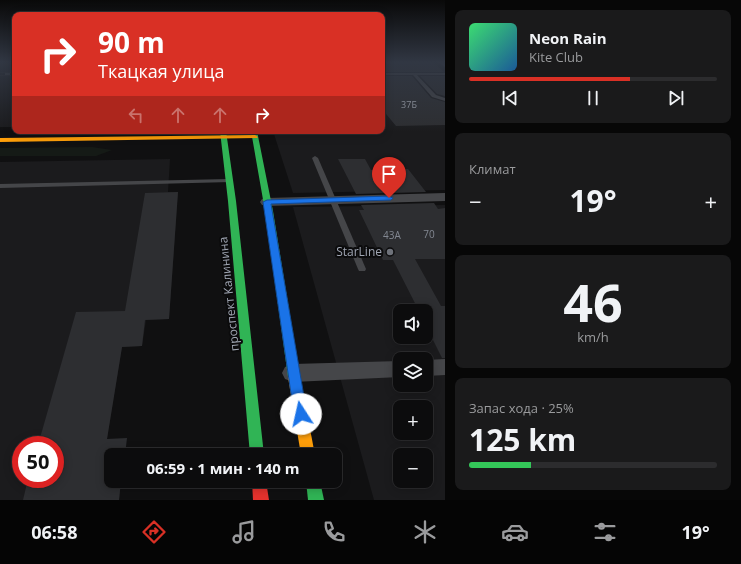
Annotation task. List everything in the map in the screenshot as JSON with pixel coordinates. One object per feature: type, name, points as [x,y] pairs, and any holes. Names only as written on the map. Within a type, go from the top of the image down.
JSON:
[{"type":"main road","name":"проспект Калинина","points":[[223,134],[229,181],[235,201],[256,448]]},
{"type":"main road","points":[[0,140],[254,134],[263,202],[307,448]]},
{"type":"main road","points":[[260,488],[261,500]]},
{"type":"main road","points":[[314,488],[316,500]]},
{"type":"street","points":[[263,202],[445,197]]},
{"type":"street","points":[[433,368],[445,367]]},
{"type":"street","points":[[293,373],[393,369]]},
{"type":"lane","points":[[424,85],[434,96],[445,100]]},
{"type":"lane","points":[[315,158],[362,269]]},
{"type":"lane","points":[[0,186],[229,181]]},
{"type":"shaded area","points":[[0,85],[12,85],[12,127],[0,127]]},
{"type":"shaded area","points":[[385,85],[445,85],[445,190],[293,193],[274,134],[385,134]]},
{"type":"shaded area","points":[[92,147],[112,150],[96,156],[0,156],[0,148]]},
{"type":"shaded area","points":[[170,159],[168,192],[178,192],[169,319],[146,320],[142,346],[122,347],[107,439],[109,448],[104,448],[104,488],[120,488],[119,500],[0,500],[0,162]]},
{"type":"shaded area","points":[[445,205],[445,500],[374,500],[293,207]]},
{"type":"building","points":[[385,85],[420,85],[431,98],[445,102],[445,125],[396,126],[385,113]]},
{"type":"building","points":[[429,85],[445,85],[445,96],[437,94]]},
{"type":"building","points":[[338,159],[365,159],[371,170],[408,169],[426,192],[356,194]]},
{"type":"building","points":[[178,192],[169,319],[145,320],[142,346],[122,347],[107,439],[127,438],[126,448],[104,448],[104,488],[120,488],[119,500],[23,500],[26,488],[64,488],[64,436],[41,436],[76,312],[125,311],[145,193]]},
{"type":"building","points":[[434,203],[438,209],[445,208],[445,259],[415,259],[441,306],[445,306],[445,358],[442,358],[433,340],[433,304],[415,304],[393,260],[383,260],[359,210],[364,210],[361,205]]},
{"type":"traffic: fast","points":[[223,134],[232,201],[256,448]]},
{"type":"traffic: fast","points":[[255,134],[269,211],[294,377]]},
{"type":"traffic: fast","points":[[314,488],[316,500]]},
{"type":"traffic: slow","points":[[0,140],[255,137]]},
{"type":"traffic: slow","points":[[294,377],[307,448]]},
{"type":"traffic: jam","points":[[260,488],[261,500]]},
{"type":"place","name":"StarLine","points":[[390,252]]},
{"type":"route","points":[[301,414],[293,373],[267,202],[389,198]]}]
